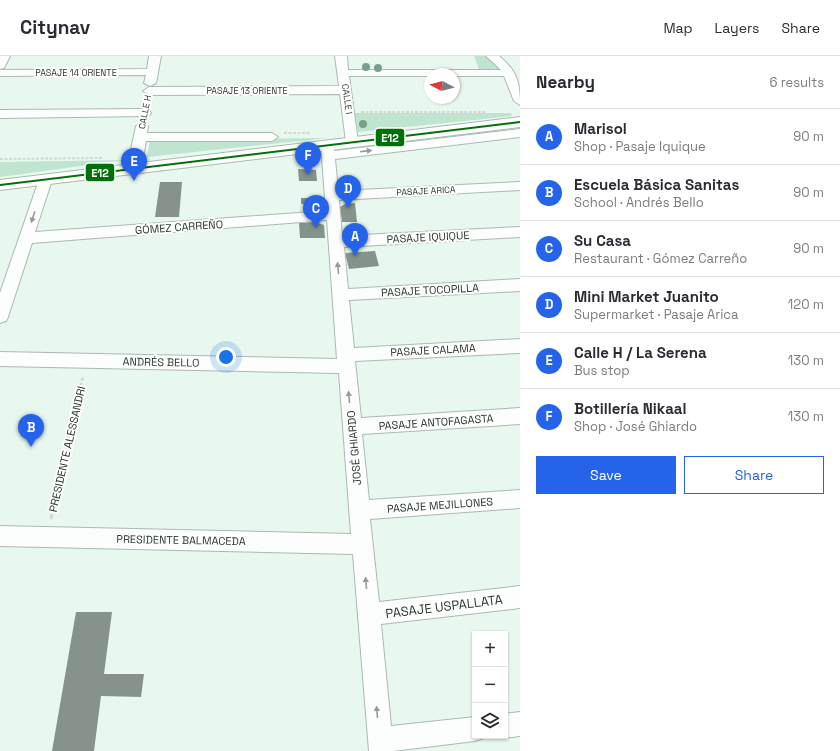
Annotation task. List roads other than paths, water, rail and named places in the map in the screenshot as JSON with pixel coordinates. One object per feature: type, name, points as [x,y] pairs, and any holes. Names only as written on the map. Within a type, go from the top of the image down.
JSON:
[{"type":"main road","points":[[0,185],[134,169],[327,151],[352,142],[520,122]]},
{"type":"street","points":[[0,66],[4,56]]},
{"type":"street","name":"CALLE H","points":[[134,169],[155,56]]},
{"type":"street","name":"CALLE I","points":[[341,56],[352,142]]},
{"type":"street","points":[[492,56],[502,63],[508,73],[520,102]]},
{"type":"street","name":"PASAJE 14 ORIENTE","points":[[0,73],[152,72]]},
{"type":"street","points":[[343,74],[508,73]]},
{"type":"street","name":"PASAJE 13 ORIENTE","points":[[149,91],[345,90]]},
{"type":"street","points":[[0,114],[144,113]]},
{"type":"street","points":[[327,151],[520,133]]},
{"type":"street","points":[[140,137],[272,136]]},
{"type":"street","name":"JOSÉ GHIARDO","points":[[327,151],[380,746]]},
{"type":"street","points":[[0,317],[45,180]]},
{"type":"street","name":"PASAJE ARICA","points":[[331,196],[520,186]]},
{"type":"street","name":"GÓMEZ CARREÑO","points":[[26,238],[333,215]]},
{"type":"street","name":"PASAJE IQUIQUE","points":[[335,242],[520,232]]},
{"type":"street","name":"PASAJE TOCOPILLA","points":[[340,295],[520,285]]},
{"type":"street","name":"PASAJE CALAMA","points":[[346,360],[520,346]]},
{"type":"street","name":"ANDRÉS BELLO","points":[[0,359],[346,360]]},
{"type":"street","name":"PASAJE ANTOFAGASTA","points":[[352,427],[520,416]]},
{"type":"street","name":"PASAJE MEJILLONES","points":[[359,510],[520,499]]},
{"type":"street","name":"PRESIDENTE BALMACEDA","points":[[0,536],[362,544]]},
{"type":"street","name":"PASAJE USPALLATA","points":[[369,614],[520,597]]},
{"type":"street","points":[[508,726],[520,724]]},
{"type":"street","points":[[380,746],[472,730]]},
{"type":"place","name":"Botillería Nikaal","points":[[308,175]]},
{"type":"place","name":"Calle H / La Serena","points":[[134,181]]},
{"type":"place","name":"Mini Market Juanito","points":[[348,208]]},
{"type":"place","name":"Su Casa","points":[[316,228]]},
{"type":"place","name":"Marisol","points":[[355,256]]},
{"type":"place","name":"Escuela Básica Sanitas","points":[[31,447]]}]
